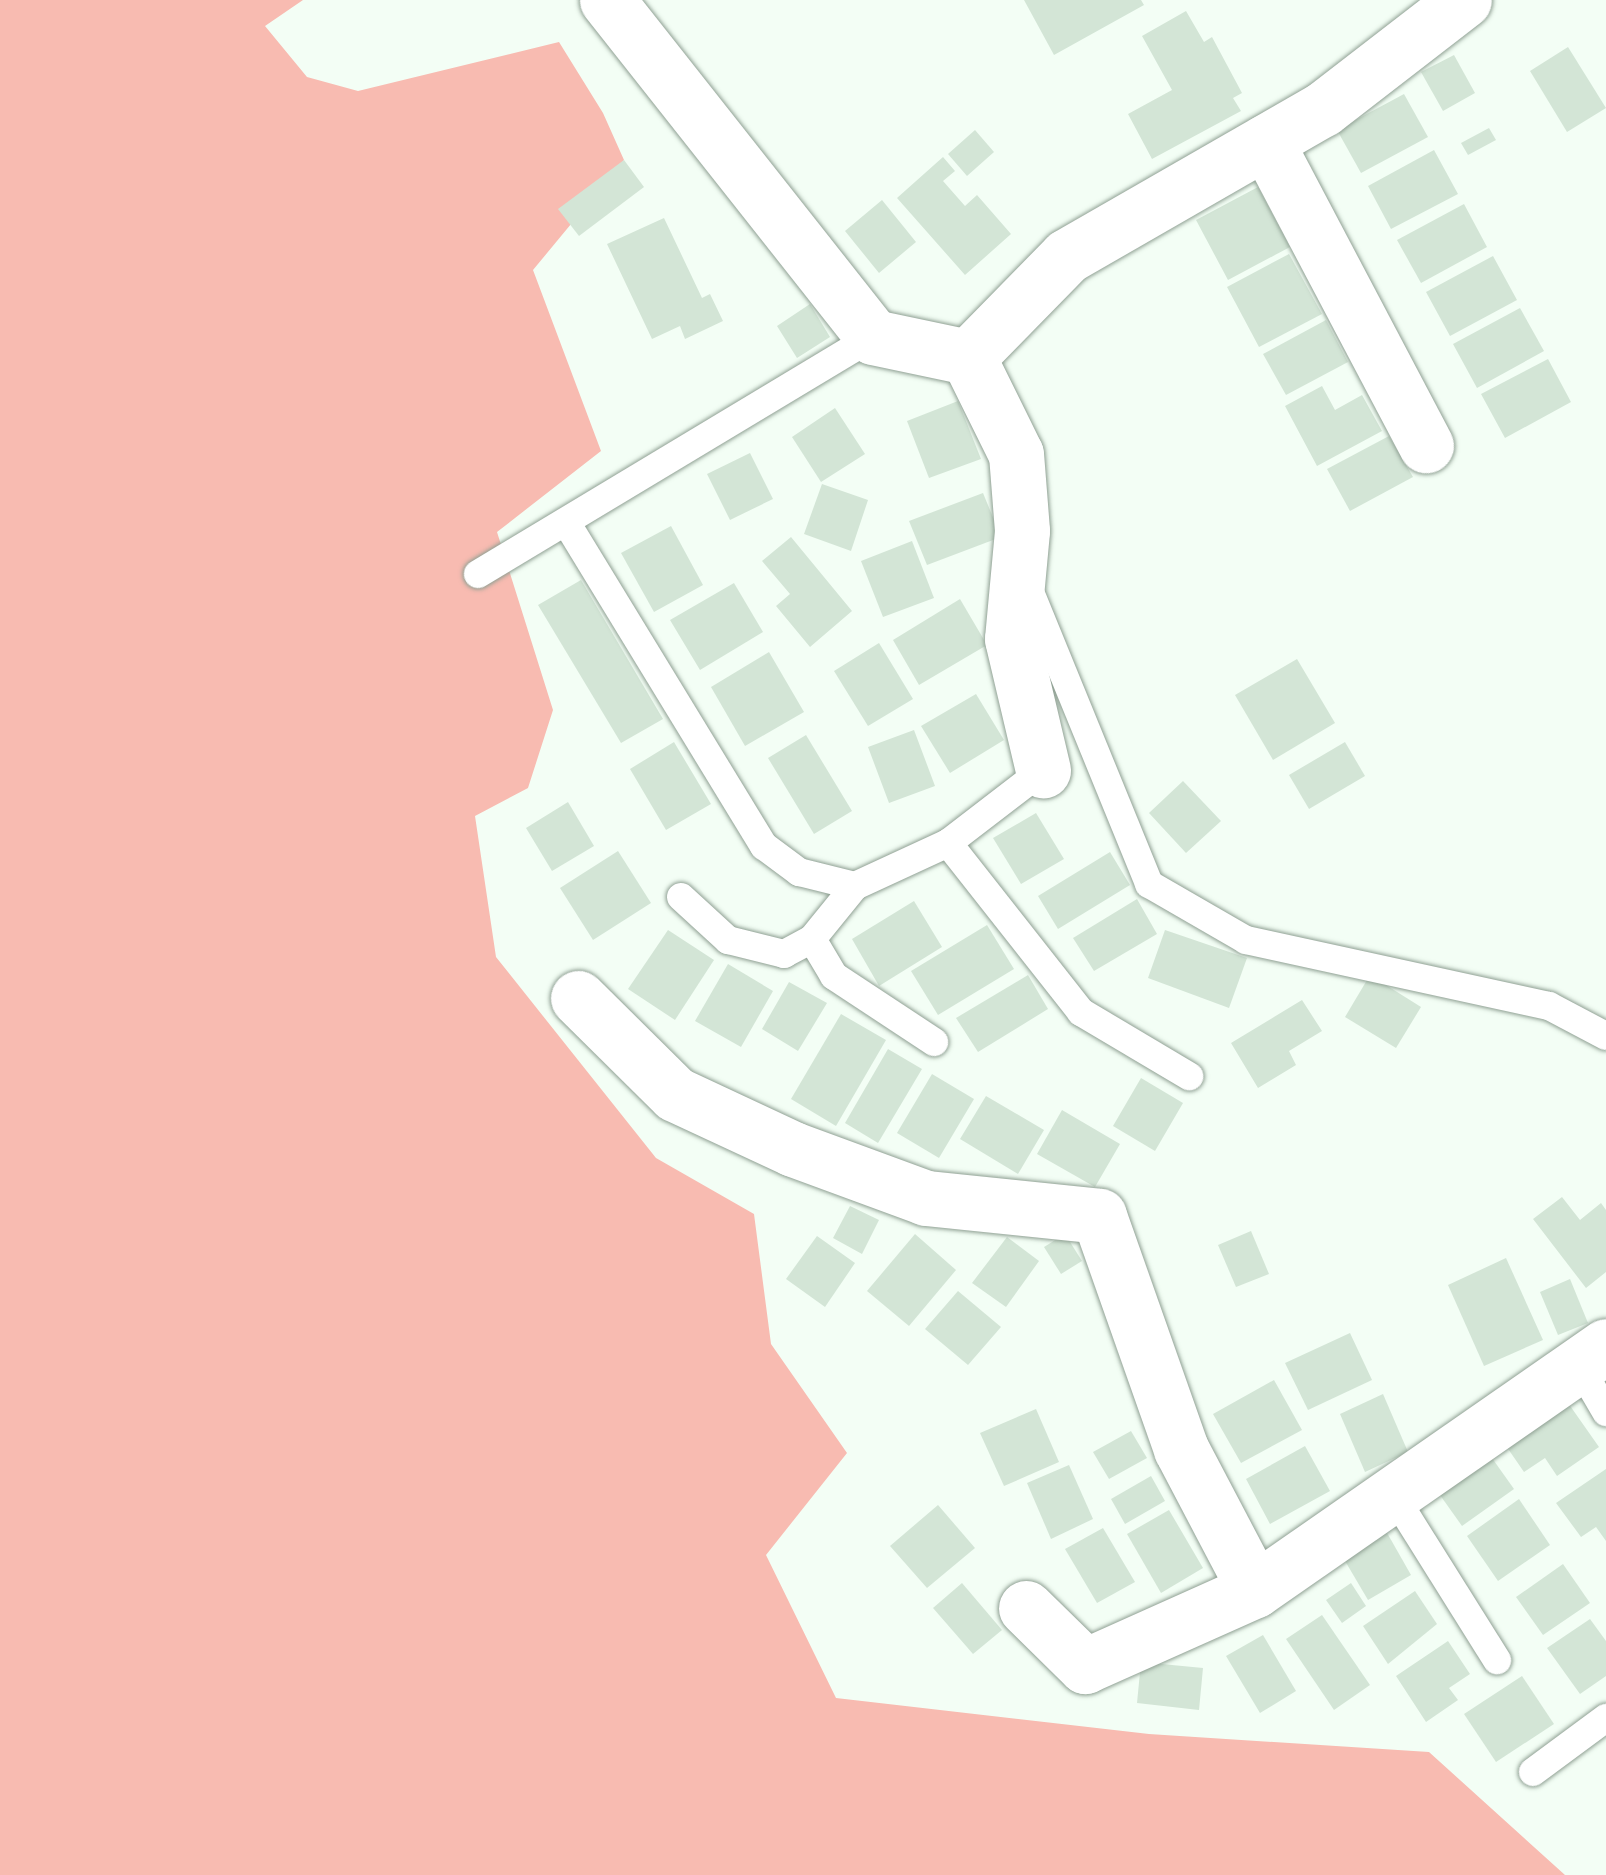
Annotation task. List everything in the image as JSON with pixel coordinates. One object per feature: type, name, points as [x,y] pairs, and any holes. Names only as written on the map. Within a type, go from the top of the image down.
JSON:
[{"type":"street","points":[[607,0],[873,337],[968,357]]},
{"type":"street","points":[[968,357],[1067,256],[1324,109],[1464,0]]},
{"type":"street","points":[[1266,142],[1426,446]]},
{"type":"street","points":[[968,357],[1016,454],[1018,576],[1012,639],[1044,770]]},
{"type":"street","points":[[578,998],[675,1094],[793,1149],[926,1198],[1098,1216],[1181,1449],[1255,1590]]},
{"type":"street","points":[[1026,1608],[1085,1666],[1255,1590],[1394,1496],[1598,1376]]},
{"type":"lane","points":[[478,574],[873,337]]},
{"type":"lane","points":[[566,522],[764,846],[799,872],[855,886]]},
{"type":"lane","points":[[1018,576],[1034,593],[1048,644],[1149,884],[1246,940],[1549,1006],[1606,1036]]},
{"type":"lane","points":[[681,897],[728,940],[784,954],[812,939],[855,886],[948,843],[1044,770]]},
{"type":"lane","points":[[948,843],[1081,1012],[1189,1076]]},
{"type":"lane","points":[[812,939],[834,976],[934,1042]]},
{"type":"lane","points":[[1394,1496],[1497,1660]]},
{"type":"lane","points":[[1533,1772],[1606,1718]]},
{"type":"shaded area","points":[[0,0],[303,0],[265,26],[307,77],[358,91],[559,42],[603,113],[624,160],[533,270],[601,451],[497,532],[553,710],[528,788],[475,816],[496,957],[656,1158],[754,1214],[771,1344],[847,1453],[766,1555],[836,1698],[1149,1734],[1429,1752],[1565,1875],[0,1875]]},
{"type":"building","points":[[1024,0],[1141,0],[1144,5],[1054,55]]},
{"type":"building","points":[[1186,11],[1204,42],[1212,37],[1242,93],[1233,98],[1241,111],[1152,159],[1128,114],[1172,90],[1142,36]]},
{"type":"building","points":[[1568,47],[1606,108],[1567,132],[1530,71]]},
{"type":"building","points":[[1454,55],[1475,93],[1443,111],[1421,72]]},
{"type":"building","points":[[1404,94],[1428,137],[1361,173],[1337,130]]},
{"type":"building","points":[[1489,128],[1496,140],[1468,155],[1461,143]]},
{"type":"building","points":[[975,130],[994,152],[967,176],[948,154]]},
{"type":"building","points":[[1434,150],[1458,194],[1391,229],[1368,186]]},
{"type":"building","points":[[943,157],[955,171],[943,181],[965,206],[977,195],[1011,234],[965,275],[897,198]]},
{"type":"building","points":[[624,160],[644,187],[579,236],[558,209]]},
{"type":"building","points":[[1258,187],[1290,247],[1228,280],[1196,220]]},
{"type":"building","points":[[882,200],[916,242],[879,273],[845,231]]},
{"type":"building","points":[[1464,204],[1487,247],[1421,283],[1397,240]]},
{"type":"building","points":[[664,218],[702,298],[710,294],[723,321],[685,339],[680,326],[652,339],[607,244]]},
{"type":"building","points":[[1289,254],[1322,314],[1259,347],[1227,287]]},
{"type":"building","points":[[1493,256],[1517,300],[1450,336],[1426,292]]},
{"type":"building","points":[[810,304],[830,337],[797,358],[777,326]]},
{"type":"building","points":[[1520,308],[1544,351],[1477,388],[1453,344]]},
{"type":"building","points":[[1326,320],[1348,362],[1286,395],[1263,354]]},
{"type":"building","points":[[1548,359],[1571,402],[1505,438],[1481,394]]},
{"type":"building","points":[[1322,386],[1335,410],[1362,395],[1382,431],[1317,466],[1285,406]]},
{"type":"building","points":[[958,401],[981,459],[929,478],[907,421]]},
{"type":"building","points":[[835,408],[865,454],[821,482],[792,437]]},
{"type":"building","points":[[1389,436],[1413,477],[1350,511],[1327,469]]},
{"type":"building","points":[[750,453],[773,499],[730,520],[707,474]]},
{"type":"building","points":[[822,484],[868,500],[851,551],[804,534]]},
{"type":"building","points":[[983,493],[1001,537],[927,565],[909,521]]},
{"type":"building","points":[[671,526],[703,585],[654,612],[621,553]]},
{"type":"building","points":[[791,537],[852,611],[810,647],[776,606],[790,594],[762,561]]},
{"type":"building","points":[[912,541],[934,598],[883,617],[861,561]]},
{"type":"building","points":[[581,580],[663,719],[621,743],[538,605]]},
{"type":"building","points":[[734,583],[763,632],[700,670],[670,620]]},
{"type":"building","points":[[960,599],[987,645],[919,685],[893,640]]},
{"type":"building","points":[[879,643],[913,699],[868,726],[834,671]]},
{"type":"building","points":[[769,652],[804,712],[745,746],[711,687]]},
{"type":"building","points":[[1297,659],[1335,723],[1273,760],[1235,695]]},
{"type":"building","points":[[976,694],[1004,740],[950,773],[921,726]]},
{"type":"building","points":[[914,730],[935,786],[889,803],[868,747]]},
{"type":"building","points":[[806,735],[852,811],[814,834],[768,758]]},
{"type":"building","points":[[674,742],[711,804],[666,830],[630,769]]},
{"type":"building","points":[[1345,742],[1365,776],[1309,809],[1289,775]]},
{"type":"building","points":[[1183,781],[1221,821],[1186,853],[1149,813]]},
{"type":"building","points":[[568,802],[594,846],[552,871],[526,828]]},
{"type":"building","points":[[1036,813],[1064,859],[1021,884],[993,838]]},
{"type":"building","points":[[618,851],[651,903],[593,940],[560,888]]},
{"type":"building","points":[[1110,852],[1130,885],[1058,929],[1038,896]]},
{"type":"building","points":[[1137,899],[1157,934],[1094,971],[1073,938]]},
{"type":"building","points":[[914,901],[942,947],[879,986],[852,939]]},
{"type":"building","points":[[987,925],[1014,969],[938,1015],[911,971]]},
{"type":"building","points":[[668,930],[714,960],[675,1020],[628,989]]},
{"type":"building","points":[[1165,930],[1247,958],[1229,1008],[1148,978]]},
{"type":"building","points":[[728,964],[773,991],[741,1047],[695,1021]]},
{"type":"building","points":[[1028,975],[1048,1009],[978,1052],[956,1018]]},
{"type":"building","points":[[1370,975],[1421,1007],[1396,1048],[1345,1017]]},
{"type":"building","points":[[789,982],[827,1003],[798,1051],[762,1029]]},
{"type":"building","points":[[1302,1000],[1322,1031],[1289,1051],[1296,1065],[1258,1088],[1231,1043]]},
{"type":"building","points":[[841,1014],[886,1040],[836,1126],[791,1099]]},
{"type":"building","points":[[888,1049],[922,1069],[878,1143],[845,1123]]},
{"type":"building","points":[[932,1074],[974,1099],[939,1158],[897,1133]]},
{"type":"building","points":[[1141,1078],[1183,1103],[1155,1151],[1113,1126]]},
{"type":"building","points":[[986,1096],[1044,1130],[1018,1174],[960,1139]]},
{"type":"building","points":[[1062,1110],[1120,1144],[1095,1187],[1037,1154]]},
{"type":"building","points":[[1562,1197],[1580,1220],[1601,1203],[1606,1210],[1606,1272],[1586,1288],[1533,1219]]},
{"type":"building","points":[[850,1206],[879,1220],[862,1254],[833,1238]]},
{"type":"building","points":[[1251,1231],[1269,1274],[1236,1287],[1218,1245]]},
{"type":"building","points":[[915,1234],[956,1270],[909,1326],[867,1291]]},
{"type":"building","points":[[1065,1234],[1082,1261],[1061,1274],[1044,1247]]},
{"type":"building","points":[[817,1236],[855,1263],[825,1307],[786,1279]]},
{"type":"building","points":[[1007,1237],[1039,1261],[1006,1307],[972,1283]]},
{"type":"building","points":[[1506,1258],[1543,1340],[1484,1366],[1448,1285]]},
{"type":"building","points":[[1570,1279],[1588,1323],[1558,1335],[1540,1292]]},
{"type":"building","points":[[958,1291],[1001,1327],[968,1365],[925,1329]]},
{"type":"building","points":[[1350,1333],[1372,1380],[1308,1410],[1285,1363]]},
{"type":"building","points":[[1274,1380],[1302,1430],[1241,1463],[1213,1414]]},
{"type":"building","points":[[1383,1394],[1408,1452],[1365,1472],[1340,1414]]},
{"type":"building","points":[[1566,1400],[1599,1447],[1557,1476],[1545,1458],[1524,1472],[1504,1443]]},
{"type":"building","points":[[1036,1409],[1059,1462],[1004,1486],[980,1433]]},
{"type":"building","points":[[1131,1431],[1147,1458],[1109,1479],[1093,1452]]},
{"type":"building","points":[[1305,1446],[1330,1491],[1270,1524],[1246,1479]]},
{"type":"building","points":[[1487,1451],[1514,1489],[1462,1526],[1435,1488]]},
{"type":"building","points":[[1069,1465],[1093,1519],[1051,1539],[1027,1483]]},
{"type":"building","points":[[1606,1469],[1606,1541],[1596,1527],[1581,1537],[1556,1503]]},
{"type":"building","points":[[1151,1476],[1165,1501],[1125,1524],[1111,1499]]},
{"type":"building","points":[[1519,1499],[1550,1545],[1498,1581],[1467,1536]]},
{"type":"building","points":[[938,1505],[975,1548],[927,1588],[890,1546]]},
{"type":"building","points":[[1169,1510],[1203,1568],[1161,1593],[1127,1534]]},
{"type":"building","points":[[1382,1524],[1411,1575],[1368,1600],[1338,1549]]},
{"type":"building","points":[[1103,1528],[1135,1582],[1097,1603],[1065,1549]]},
{"type":"building","points":[[1563,1564],[1590,1603],[1543,1635],[1516,1597]]},
{"type":"building","points":[[962,1583],[1002,1630],[973,1654],[933,1608]]},
{"type":"building","points":[[1351,1583],[1366,1606],[1342,1623],[1326,1600]]},
{"type":"building","points":[[1415,1591],[1437,1624],[1388,1664],[1363,1626]]},
{"type":"building","points":[[1322,1615],[1370,1685],[1334,1710],[1286,1639]]},
{"type":"building","points":[[1590,1619],[1606,1641],[1606,1676],[1580,1694],[1547,1648]]},
{"type":"building","points":[[1263,1635],[1296,1691],[1260,1713],[1226,1656]]},
{"type":"building","points":[[1448,1641],[1470,1674],[1449,1688],[1458,1700],[1426,1722],[1396,1676]]},
{"type":"building","points":[[1141,1662],[1203,1668],[1199,1710],[1137,1703]]},
{"type":"building","points":[[1522,1676],[1554,1724],[1496,1762],[1464,1714]]}]
